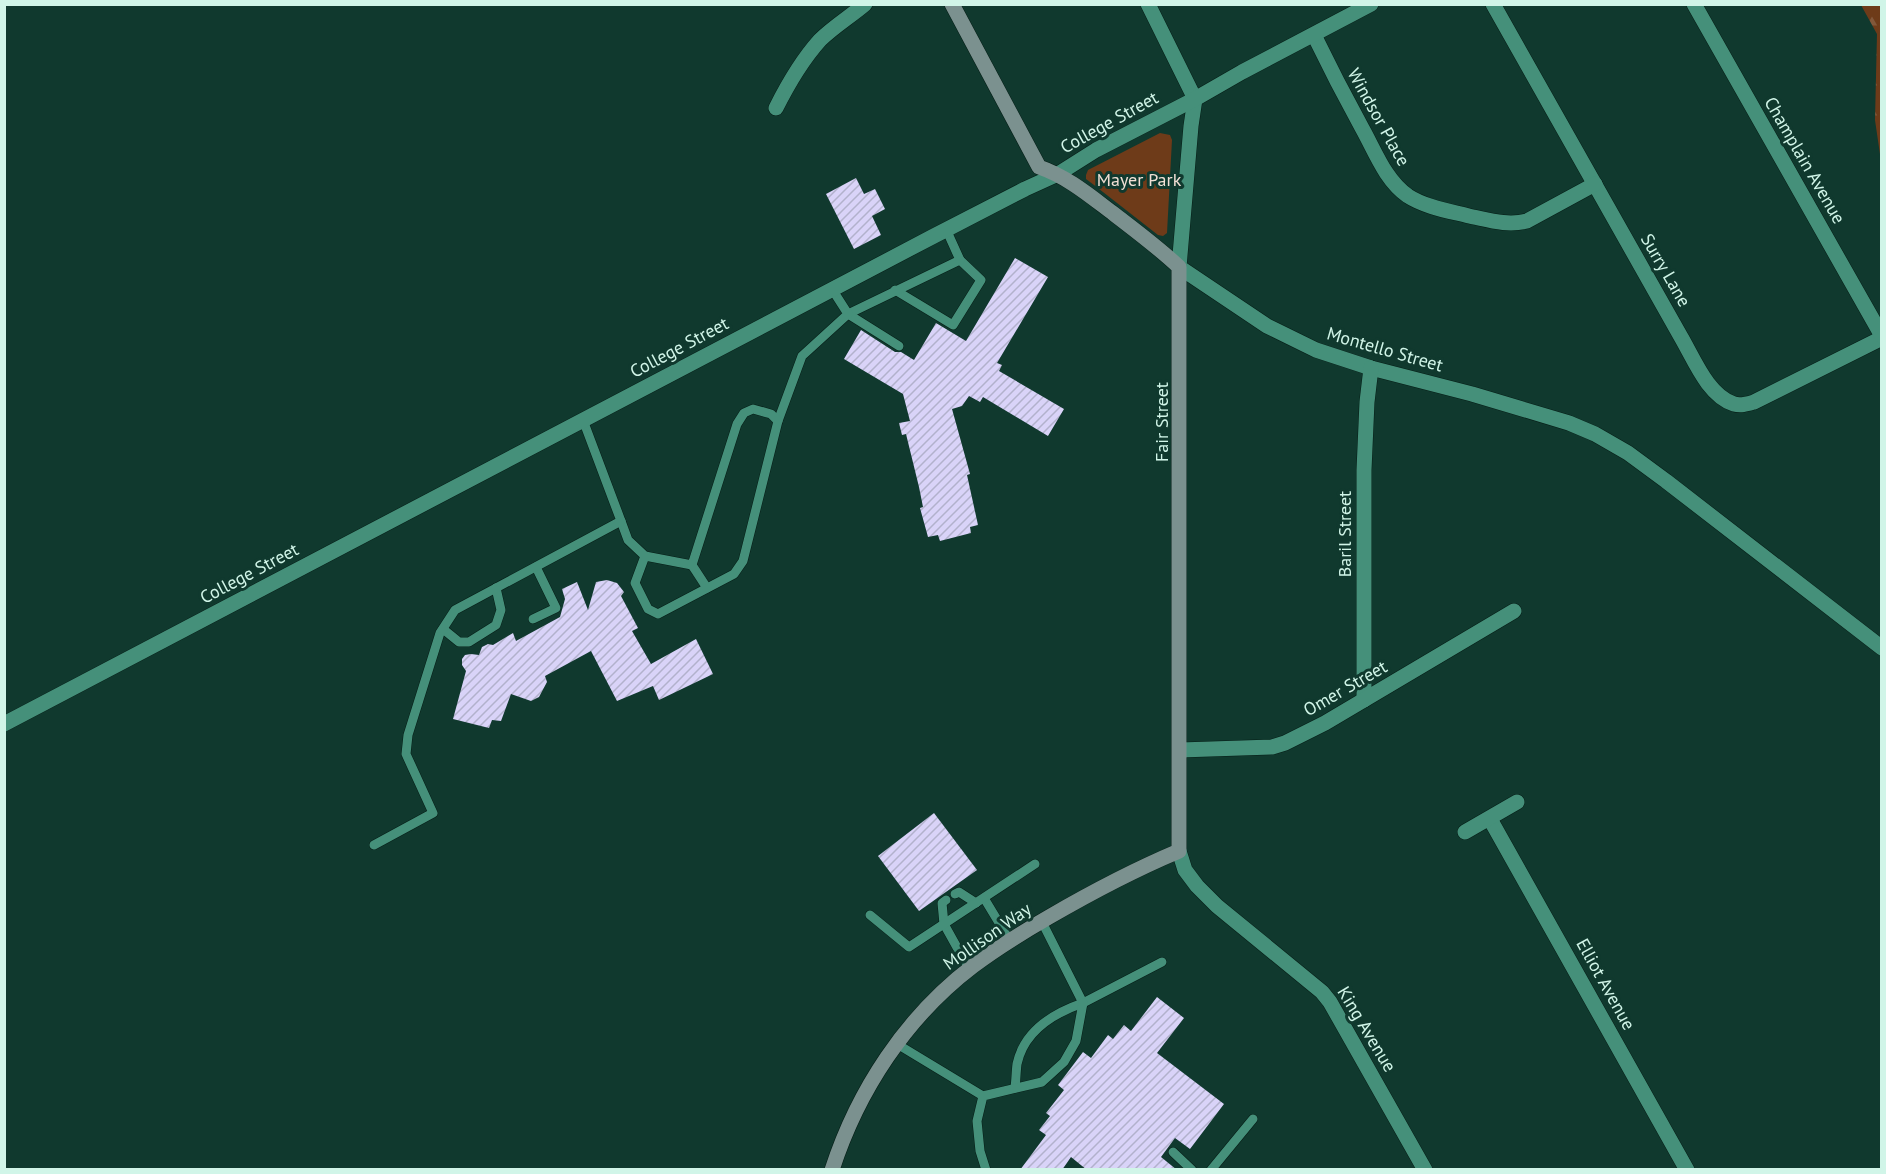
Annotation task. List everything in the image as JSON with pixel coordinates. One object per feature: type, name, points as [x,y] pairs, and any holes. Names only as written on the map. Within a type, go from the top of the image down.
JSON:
[{"type":"main road","name":"Montello Street","points":[[952,4],[1039,167],[1058,174],[1149,241],[1179,267]]},
{"type":"main road","name":"Fair Street","points":[[1179,267],[1179,851]]},
{"type":"main road","name":"Mollison Way","points":[[832,1170],[858,1105],[874,1076],[914,1022],[942,992],[969,969],[1042,921],[1111,882],[1179,851]]},
{"type":"street","points":[[776,108],[786,87],[821,39],[865,4]]},
{"type":"street","points":[[1148,4],[1195,99]]},
{"type":"street","name":"College Street","points":[[4,724],[946,229],[1058,174],[1096,150],[1371,4]]},
{"type":"street","name":"Surry Lane","points":[[1493,4],[1708,382],[1719,395],[1732,403],[1742,405],[1762,399],[1881,337]]},
{"type":"street","name":"Champlain Avenue","points":[[1694,4],[1881,337]]},
{"type":"street","name":"Windsor Place","points":[[1314,34],[1384,168],[1394,184],[1409,196],[1448,211],[1515,224],[1527,221],[1595,184]]},
{"type":"street","name":"Fair Street","points":[[1179,267],[1195,99]]},
{"type":"street","name":"Montello Street","points":[[1179,267],[1267,326],[1316,350],[1371,368],[1472,394],[1569,423],[1595,434],[1628,453],[1666,481],[1881,648]]},
{"type":"street","name":"Baril Street","points":[[1364,700],[1364,470],[1371,368]]},
{"type":"street","name":"Omer Street","points":[[1180,750],[1272,747],[1285,743],[1326,723],[1514,611]]},
{"type":"street","points":[[1465,832],[1517,802]]},
{"type":"street","name":"Elliot Avenue","points":[[1490,819],[1687,1170]]},
{"type":"street","name":"King Avenue","points":[[1179,851],[1185,870],[1197,886],[1217,906],[1322,992],[1330,1002],[1425,1170]]},
{"type":"lane","points":[[895,290],[953,325],[981,280],[960,260],[946,229]]},
{"type":"lane","points":[[645,556],[635,583],[648,609],[658,614],[734,574],[743,561],[778,421],[802,356],[848,314],[960,260]]},
{"type":"lane","points":[[832,289],[848,314],[899,346]]},
{"type":"lane","points":[[692,565],[737,424],[744,413],[753,409],[771,414],[778,421]]},
{"type":"lane","points":[[584,420],[628,540],[645,556],[692,565],[707,588]]},
{"type":"lane","points":[[374,845],[433,813],[406,754],[408,735],[443,629],[454,610],[621,521]]},
{"type":"lane","points":[[533,619],[556,608],[536,567]]},
{"type":"lane","points":[[443,629],[459,642],[469,642],[496,625],[501,610],[496,588]]},
{"type":"lane","points":[[870,915],[909,946],[1035,864]]},
{"type":"lane","points":[[955,894],[958,892],[980,901],[1010,941]]},
{"type":"lane","points":[[946,900],[942,903],[944,924],[969,969]]},
{"type":"lane","points":[[897,1044],[983,1096],[1042,1082],[1064,1062],[1076,1041],[1083,1003],[1042,921]]},
{"type":"lane","points":[[1015,1088],[1017,1063],[1026,1043],[1040,1025],[1062,1011],[1083,1003],[1162,962]]},
{"type":"lane","points":[[983,1096],[977,1121],[980,1151],[986,1170]]},
{"type":"lane","points":[[1211,1170],[1253,1119]]},
{"type":"lane","points":[[1173,1152],[1192,1170]]},
{"type":"green space","points":[[1861,5],[1881,5],[1881,161],[1875,120],[1877,34]]},
{"type":"green space","name":"Mayer Park","points":[[1160,133],[1170,135],[1172,140],[1167,233],[1163,236],[1158,235],[1086,179],[1088,170]]},
{"type":"building","points":[[856,178],[864,194],[875,189],[885,209],[872,216],[881,235],[854,249],[826,194]]},
{"type":"building","points":[[1015,258],[1048,277],[997,363],[1002,365],[999,371],[1064,409],[1048,436],[983,397],[980,402],[969,396],[962,406],[952,409],[970,474],[967,475],[978,525],[970,527],[971,533],[940,541],[938,535],[928,537],[920,508],[923,507],[906,434],[902,435],[899,423],[910,421],[903,394],[844,359],[861,330],[895,352],[901,352],[914,360],[936,323],[966,341]]},
{"type":"building","points":[[607,580],[617,583],[624,592],[621,596],[638,628],[632,631],[651,664],[696,639],[713,674],[659,700],[653,686],[617,701],[591,651],[545,676],[547,682],[539,697],[531,701],[511,694],[501,721],[492,720],[489,728],[453,719],[466,671],[462,665],[465,655],[479,655],[482,647],[488,644],[493,645],[513,633],[516,641],[560,617],[565,599],[562,589],[577,582],[588,610],[596,582]]},
{"type":"building","points":[[934,813],[977,870],[919,911],[878,856]]},
{"type":"building","points":[[1157,997],[1184,1018],[1157,1053],[1224,1104],[1190,1149],[1175,1138],[1161,1157],[1177,1170],[1087,1170],[1071,1157],[1062,1170],[1020,1170],[1046,1135],[1039,1130],[1050,1116],[1046,1113],[1064,1090],[1058,1085],[1083,1052],[1091,1058],[1108,1035],[1113,1039],[1124,1025],[1131,1031]]}]
